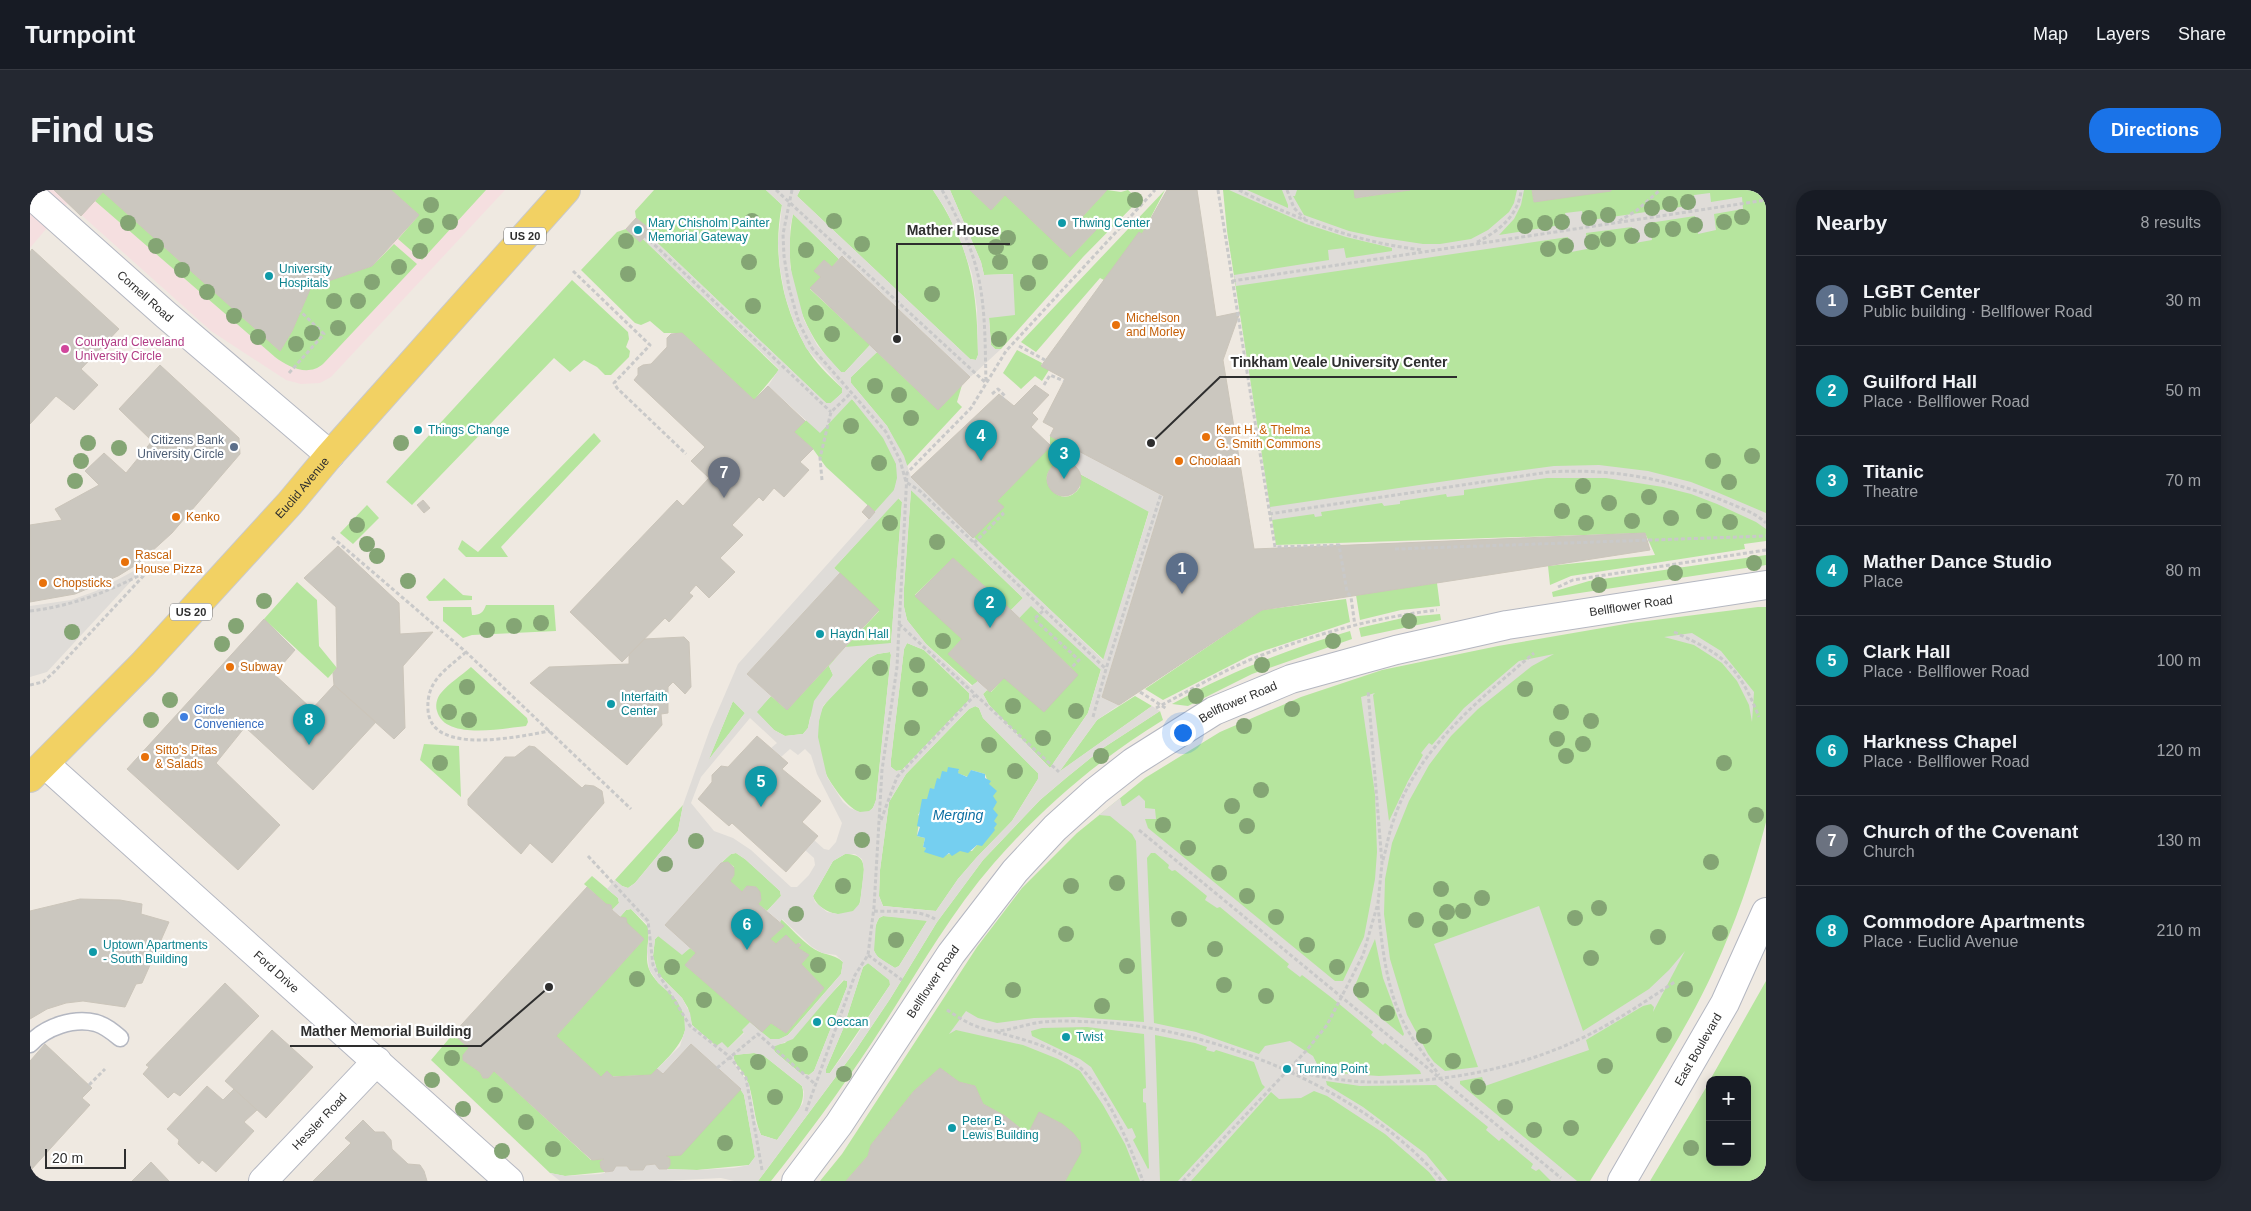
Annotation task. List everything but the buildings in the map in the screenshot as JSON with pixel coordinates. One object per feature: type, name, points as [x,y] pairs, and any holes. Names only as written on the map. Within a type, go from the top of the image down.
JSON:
[{"type":"main road","name":"Euclid Avenue","points":[[35,764],[150,657],[290,503],[330,454],[566,190]]},
{"type":"street","name":"Cornell Road","points":[[30,194],[166,315],[330,454]]},
{"type":"street","name":"Bellflower Road","points":[[796,1181],[839,1124],[951,954],[1015,871],[1055,828],[1096,790],[1121,771],[1214,710],[1291,679],[1396,650],[1507,625],[1766,585]]},
{"type":"street","name":"Ford Drive","points":[[35,764],[377,1061],[509,1181]]},
{"type":"street","name":"East Boulevard","points":[[1622,1181],[1725,1003],[1766,912]]},
{"type":"street","name":"Hessler Road","points":[[263,1181],[377,1061]]},
{"type":"lane","points":[[30,1044],[48,1030],[64,1024],[80,1022],[96,1023],[109,1029],[120,1038]]},
{"type":"path","points":[[776,190],[986,383]]},
{"type":"path","points":[[792,190],[784,234],[784,256],[789,288],[799,323],[812,348],[874,417],[893,443],[906,482],[920,491],[1106,669]]},
{"type":"path","points":[[942,190],[966,239],[976,268],[982,304],[986,383]]},
{"type":"path","points":[[806,1111],[855,975],[868,955],[874,911],[882,770],[897,667],[906,473],[971,408],[1006,351],[1156,190]]},
{"type":"path","points":[[1218,190],[1275,547],[1339,545],[1347,592],[1351,597],[1355,626]]},
{"type":"path","points":[[1238,190],[1307,221],[1352,236],[1428,251]]},
{"type":"path","points":[[1287,190],[1294,208],[1307,221]]},
{"type":"path","points":[[1473,244],[1503,225],[1519,204],[1521,190]]},
{"type":"path","points":[[1616,222],[1636,211],[1660,190]]},
{"type":"path","points":[[1232,281],[1766,200]]},
{"type":"path","points":[[645,236],[831,412]]},
{"type":"path","points":[[573,271],[650,345],[614,383],[616,388],[686,454]]},
{"type":"path","points":[[289,373],[324,334],[300,311]]},
{"type":"path","points":[[1019,346],[1045,360]]},
{"type":"path","points":[[1044,384],[1050,375],[1064,381]]},
{"type":"path","points":[[992,394],[998,389],[1005,396],[1003,398]]},
{"type":"path","points":[[822,480],[820,458],[831,412],[852,392]]},
{"type":"path","points":[[1269,514],[1549,472],[1587,471],[1628,474],[1678,484],[1749,511],[1766,523]]},
{"type":"path","points":[[1093,717],[1106,669],[1161,494]]},
{"type":"path","points":[[974,542],[1003,514],[1000,511]]},
{"type":"path","points":[[1395,549],[1766,536]]},
{"type":"path","points":[[332,537],[466,652],[631,809]]},
{"type":"path","points":[[30,611],[49,609],[81,601],[114,589],[148,571],[54,672],[43,682],[30,684]]},
{"type":"path","points":[[1043,611],[1034,619],[1079,660],[1071,668]]},
{"type":"path","points":[[899,624],[1059,772]]},
{"type":"path","points":[[1674,632],[1720,656],[1746,688],[1759,717]]},
{"type":"path","points":[[466,652],[437,678],[429,688],[428,714],[437,730],[458,738],[482,740],[550,731]]},
{"type":"path","points":[[1183,1181],[1287,1071],[1327,1025],[1362,955],[1378,902],[1382,864],[1394,818],[1409,784],[1432,749],[1495,686],[1534,653]]},
{"type":"path","points":[[1368,690],[1382,864]]},
{"type":"path","points":[[1140,692],[1161,705]]},
{"type":"path","points":[[880,825],[897,777],[976,695]]},
{"type":"path","points":[[1139,830],[1561,1178]]},
{"type":"path","points":[[588,856],[648,921],[653,966],[690,1026],[730,1058],[746,1078],[762,1170]]},
{"type":"path","points":[[1378,902],[1383,952],[1395,1000],[1406,1027],[1441,1079]]},
{"type":"path","points":[[874,911],[913,913],[928,915],[935,919]]},
{"type":"path","points":[[868,955],[925,996],[973,1026],[996,1031],[1053,1051],[1080,1066],[1092,1081],[1117,1121],[1143,1181]]},
{"type":"path","points":[[1287,1071],[1340,1080],[1373,1082],[1441,1079],[1497,1068],[1556,1048],[1593,1032],[1676,981]]},
{"type":"path","points":[[996,1031],[1038,1023],[1065,1021],[1136,1026],[1194,1037],[1287,1071],[1354,1107],[1377,1122],[1427,1163],[1442,1181]]},
{"type":"path","points":[[717,1068],[758,1034],[815,1084]]},
{"type":"path","points":[[89,1085],[105,1069]]},
{"type":"shaded area","points":[[30,190],[505,190],[331,377],[320,383],[301,384],[286,380],[211,331],[68,203],[30,248]]},
{"type":"shaded area","points":[[766,190],[800,190],[797,196],[970,359],[976,360],[978,355],[977,309],[972,274],[961,242],[946,210],[933,190],[950,190],[981,262],[984,275],[1013,274],[1015,315],[989,318],[991,345],[995,349],[1001,349],[970,377],[843,256],[839,259],[793,214],[790,228],[790,266],[804,320],[817,345],[841,372],[845,372],[870,345],[877,352],[851,377],[851,383],[887,426],[904,456],[911,477],[1103,660],[1149,512],[1080,474],[1074,465],[1080,451],[1164,496],[1102,696],[1119,705],[1097,720],[1060,771],[1152,706],[1160,711],[1103,748],[1066,778],[1040,800],[983,860],[937,922],[890,999],[855,1051],[758,1181],[734,1181],[721,1178],[665,1181],[560,1181],[550,1173],[565,1176],[600,1174],[612,1171],[616,1166],[627,1166],[630,1170],[643,1170],[646,1165],[655,1164],[659,1169],[697,1170],[734,1168],[749,1165],[755,1157],[744,1095],[740,1089],[663,1074],[657,1069],[680,1046],[685,1030],[684,1015],[676,999],[658,983],[649,969],[647,924],[631,909],[626,910],[620,917],[612,910],[619,903],[618,898],[607,889],[615,880],[628,888],[635,883],[678,831],[683,805],[710,729],[738,664],[894,490],[897,478],[896,464],[883,438],[852,399],[820,433],[768,386],[779,369],[643,239],[648,234],[826,403],[831,403],[842,393],[842,388],[806,348],[794,323],[785,296],[778,243],[782,205]],"holes":[[[911,490],[1023,598],[1011,610],[1019,618],[1031,606],[1101,670],[1088,713],[1050,768],[989,705],[983,694],[987,690],[978,681],[971,686],[926,644],[907,620],[904,607],[904,588]],[[899,498],[902,502],[891,643],[845,647],[829,666],[833,675],[814,701],[808,728],[803,734],[785,736],[774,730],[757,712],[771,696],[747,674],[840,573],[834,568]],[[907,643],[924,650],[969,693],[969,700],[902,770],[896,771],[891,767],[904,649]],[[890,652],[876,800],[873,808],[869,811],[860,812],[850,808],[843,802],[827,777],[818,737],[819,721],[823,706],[869,658],[877,654]],[[733,701],[745,713],[709,759]],[[976,706],[979,708],[983,718],[1038,773],[1038,779],[1012,821],[958,879],[936,911],[883,906],[879,896],[880,870],[889,802],[906,774],[969,709]],[[750,718],[777,743],[771,748],[781,757],[790,749],[798,755],[805,749],[811,755],[817,774],[842,823],[836,842],[829,850],[824,849],[814,840],[805,850],[814,858],[815,865],[809,875],[797,887],[791,887],[751,850],[733,838],[714,831],[691,803],[701,777]],[[736,853],[780,891],[781,896],[767,911],[780,922],[782,919],[812,947],[822,953],[836,955],[843,962],[841,974],[788,1035],[779,1039],[770,1039],[750,1022],[742,1030],[744,1033],[728,1048],[722,1042],[716,1046],[692,1025],[690,1013],[682,998],[658,974],[653,956],[655,939],[658,936],[682,955],[690,948],[721,863],[731,854]],[[845,854],[855,854],[862,859],[864,869],[860,903],[853,911],[838,914],[827,912],[815,902],[813,896],[833,861]],[[883,916],[927,921],[899,966],[895,968],[878,957],[874,951],[876,924],[879,918]],[[868,963],[889,980],[890,985],[830,1073],[826,1073],[843,1029],[863,967]],[[843,980],[847,981],[847,987],[814,1071],[809,1075],[800,1073],[775,1052],[773,1047],[793,1039]],[[754,1053],[763,1055],[802,1086],[804,1092],[803,1103],[777,1140],[761,1135],[756,1123],[749,1084],[734,1063],[734,1055]]]},
{"type":"shaded area","points":[[1229,190],[1247,190],[1288,208],[1282,190],[1297,190],[1295,196],[1293,196],[1304,215],[1349,231],[1423,244],[1440,244],[1471,239],[1488,230],[1509,212],[1514,203],[1517,190],[1524,190],[1521,205],[1514,219],[1499,235],[1567,224],[1565,213],[1582,211],[1584,221],[1694,205],[1694,195],[1710,193],[1711,202],[1742,197],[1743,209],[1714,214],[1716,230],[1698,234],[1695,216],[1649,223],[1652,240],[1635,243],[1632,227],[1586,233],[1587,249],[1571,252],[1568,237],[1236,286],[1234,275],[1329,260],[1328,250],[1344,248],[1346,258],[1392,251],[1392,248],[1346,237],[1306,224]]},
{"type":"shaded area","points":[[1599,465],[1648,471],[1691,482],[1766,513],[1766,529],[1756,522],[1691,494],[1663,487],[1606,478],[1547,478],[1464,490],[1464,495],[1447,497],[1446,494],[1400,501],[1400,504],[1384,506],[1382,503],[1321,512],[1322,516],[1315,517],[1314,514],[1272,520],[1270,507],[1554,466]]},
{"type":"shaded area","points":[[147,564],[47,672],[30,677],[30,606],[71,600],[96,591]]},
{"type":"shaded area","points":[[1692,633],[1721,651],[1754,692],[1752,722],[1749,705],[1737,681],[1722,663],[1694,645],[1664,637]]},
{"type":"shaded area","points":[[1554,654],[1532,666],[1478,709],[1451,736],[1429,765],[1409,801],[1392,843],[1385,879],[1384,914],[1390,959],[1407,1015],[1428,1054],[1445,1071],[1478,1067],[1434,944],[1539,906],[1583,1031],[1649,989],[1685,951],[1653,1012],[1654,1007],[1651,1004],[1643,1006],[1586,1040],[1589,1050],[1485,1086],[1482,1077],[1460,1081],[1460,1084],[1577,1181],[1551,1181],[1539,1169],[1536,1171],[1531,1168],[1533,1164],[1502,1138],[1499,1141],[1486,1130],[1488,1127],[1436,1085],[1360,1086],[1326,1081],[1327,1085],[1363,1107],[1426,1154],[1448,1181],[1436,1181],[1429,1172],[1385,1134],[1327,1096],[1314,1091],[1301,1098],[1279,1099],[1271,1092],[1191,1181],[1178,1181],[1265,1087],[1262,1084],[1254,1062],[1216,1050],[1214,1052],[1206,1050],[1207,1047],[1195,1043],[1155,1035],[1160,1181],[1140,1181],[1125,1144],[1103,1105],[1080,1071],[1058,1059],[1023,1045],[956,1030],[949,1034],[966,1011],[978,1018],[997,1023],[1034,1018],[1075,1017],[1144,1022],[1136,841],[1132,834],[1110,816],[1099,815],[1120,798],[1122,806],[1124,806],[1139,795],[1145,801],[1145,808],[1155,809],[1156,819],[1145,819],[1148,828],[1335,981],[1343,981],[1364,937],[1375,879],[1377,852],[1375,794],[1361,697],[1375,693],[1373,695],[1389,821],[1423,755],[1421,753],[1429,743],[1432,745],[1464,708],[1519,661]],"holes":[[[1151,853],[1155,853],[1169,865],[1168,868],[1172,871],[1175,870],[1207,896],[1205,900],[1217,908],[1220,907],[1289,964],[1287,967],[1300,977],[1302,975],[1332,998],[1373,1032],[1371,1035],[1383,1045],[1385,1043],[1420,1071],[1421,1074],[1379,1076],[1320,1070],[1313,1056],[1290,1041],[1265,1046],[1259,1054],[1196,1032],[1154,1023],[1147,858]],[[1375,939],[1383,978],[1404,1034],[1403,1036],[1358,999],[1353,990]],[[1087,1027],[1144,1034],[1146,1088],[1143,1089],[1143,1102],[1146,1103],[1148,1169],[1133,1140],[1136,1137],[1132,1128],[1128,1129],[1091,1067],[1080,1059],[1032,1036],[1031,1031],[1042,1028]]]},
{"type":"green space","points":[[391,190],[486,190],[422,260],[398,239],[419,215]]},
{"type":"green space","points":[[654,190],[766,190],[782,205],[778,241],[781,278],[785,296],[798,331],[810,353],[842,388],[842,393],[831,403],[826,403],[648,234],[651,230],[636,218],[635,211]]},
{"type":"green space","points":[[800,190],[933,190],[956,230],[969,269],[976,309],[978,355],[976,360],[970,359],[797,196]]},
{"type":"green space","points":[[950,190],[970,190],[991,210],[1005,195],[1070,257],[1096,230],[1082,217],[1107,190],[1121,192],[1128,190],[1139,200],[1083,257],[1001,349],[995,349],[991,345],[989,317],[1012,274],[984,275],[981,262]]},
{"type":"green space","points":[[1165,190],[1142,234],[1104,280],[1100,278],[1036,352],[1021,342]]},
{"type":"green space","points":[[1223,190],[1354,190],[1356,198],[1410,190],[1532,190],[1534,202],[1611,190],[1766,190],[1766,541],[1744,544],[1745,549],[1571,576],[1550,585],[1548,566],[1655,555],[1645,533],[1276,545],[1227,231]]},
{"type":"green space","points":[[103,192],[280,351],[292,331],[311,287],[372,266],[394,244],[417,264],[323,364],[311,370],[298,369],[275,357],[95,201]]},
{"type":"green space","points":[[793,214],[839,259],[832,267],[824,260],[814,271],[821,277],[810,289],[870,345],[845,372],[841,372],[826,356],[814,338],[804,319],[797,299],[790,257]]},
{"type":"green space","points":[[626,229],[640,242],[643,239],[779,370],[754,400],[682,333],[664,333],[650,321],[641,325],[635,323],[581,270],[617,232]]},
{"type":"green space","points":[[572,280],[628,332],[629,339],[626,347],[630,351],[629,357],[611,375],[605,375],[597,367],[584,360],[570,372],[554,358],[412,505],[386,482]]},
{"type":"green space","points":[[1017,350],[1042,363],[1041,366],[1049,370],[1042,381],[1035,376],[1021,389],[1003,373]]},
{"type":"green space","points":[[877,352],[938,410],[962,385],[957,402],[962,407],[907,466],[887,426],[851,383],[851,377]]},
{"type":"green space","points":[[852,399],[886,439],[896,463],[897,476],[894,491],[875,512],[826,467],[813,449],[794,432],[805,421]]},
{"type":"green space","points":[[594,433],[601,441],[501,547],[508,557],[466,557],[458,549],[462,540],[478,552]]},
{"type":"green space","points":[[1050,436],[1080,451],[1074,465],[1060,463],[1049,471],[1048,485],[1052,491],[1066,497],[1073,494],[1080,487],[1080,474],[1149,511],[1104,660],[973,538],[1003,507],[997,501],[1050,446]]},
{"type":"green space","points":[[911,490],[1023,598],[1011,610],[953,558],[915,595],[962,639],[948,654],[978,681],[973,686],[926,644],[907,620],[904,607],[904,588]]},
{"type":"green space","points":[[898,498],[902,502],[891,643],[829,666],[833,675],[810,718],[808,728],[803,734],[785,736],[774,730],[756,712],[771,696],[787,710],[879,611],[834,568]]},
{"type":"green space","points":[[367,505],[379,518],[353,544],[340,533]]},
{"type":"green space","points":[[1766,555],[1766,565],[1553,597],[1552,592],[1589,581]]},
{"type":"green space","points":[[444,578],[463,595],[472,596],[472,600],[429,601],[426,597]]},
{"type":"green space","points":[[297,582],[317,600],[319,646],[337,668],[328,678],[264,619]]},
{"type":"green space","points":[[1437,583],[1440,606],[1401,610],[1360,620],[1356,595]]},
{"type":"green space","points":[[1346,599],[1350,622],[1251,655],[1163,700],[1145,689],[1262,610]]},
{"type":"green space","points":[[486,605],[554,605],[556,631],[472,635],[463,638],[443,621],[443,607],[471,607],[472,615],[475,615],[481,613]]},
{"type":"green space","points":[[1031,605],[1101,669],[1088,713],[1050,768],[989,705],[983,694],[987,690],[991,692],[1004,678],[1078,675],[1019,618]]},
{"type":"green space","points":[[1766,607],[1766,822],[1755,860],[1729,935],[1700,999],[1670,1052],[1590,1181],[1065,1181],[1075,1162],[1080,1142],[1068,1129],[1055,1120],[1044,1116],[1037,1118],[1029,1132],[1025,1132],[1005,1116],[983,1104],[975,1086],[959,1082],[940,1068],[914,1091],[871,1145],[868,1156],[846,1181],[820,1181],[842,1154],[977,947],[1022,888],[1077,833],[1145,778],[1220,732],[1301,697],[1382,670],[1498,646],[1631,623]]},
{"type":"green space","points":[[1440,614],[1441,620],[1361,637],[1359,628],[1407,617]]},
{"type":"green space","points":[[1350,631],[1352,639],[1252,674],[1188,706],[1172,704],[1216,681],[1259,662]]},
{"type":"green space","points":[[907,643],[924,650],[969,693],[969,700],[902,770],[896,771],[891,767],[891,759],[904,649]]},
{"type":"green space","points":[[890,652],[876,800],[871,810],[865,813],[858,812],[843,799],[827,776],[819,752],[818,725],[822,709],[851,676],[869,658],[877,654]]},
{"type":"green space","points":[[471,667],[527,718],[526,726],[476,730],[451,726],[442,720],[436,709],[438,697]]},
{"type":"green space","points":[[1135,696],[1152,706],[1059,772],[1097,720]]},
{"type":"green space","points":[[733,701],[745,713],[708,761]]},
{"type":"green space","points":[[975,706],[979,708],[983,718],[1038,773],[1038,779],[1012,821],[958,879],[936,911],[883,906],[879,896],[880,870],[889,802],[906,774],[969,709]],"holes":[[[959,770],[957,773],[968,777],[971,770],[985,774],[993,796],[993,828],[984,842],[977,845],[972,851],[959,851],[945,855],[925,852],[926,848],[923,847],[925,838],[917,836],[920,816],[918,815],[940,779],[947,772]]]},
{"type":"green space","points":[[1160,711],[1163,720],[1116,751],[1073,785],[1052,803],[994,863],[960,906],[871,1044],[810,1131],[771,1181],[758,1181],[855,1051],[890,999],[937,922],[983,860],[1040,800],[1066,778],[1103,748]]},
{"type":"green space","points":[[424,744],[459,746],[461,797],[420,760]]},
{"type":"green space","points":[[683,805],[678,831],[635,883],[628,888],[622,886],[615,880]]},
{"type":"green space","points":[[736,853],[780,891],[781,896],[767,911],[758,904],[761,900],[760,893],[756,887],[747,886],[742,892],[730,881],[734,875],[734,867],[728,862],[721,863],[731,854]]},
{"type":"green space","points":[[845,854],[858,857],[863,864],[864,875],[860,900],[858,907],[847,914],[833,913],[821,907],[813,896],[833,861]]},
{"type":"green space","points":[[592,876],[618,898],[619,903],[612,910],[611,905],[606,904],[584,884]]},
{"type":"green space","points":[[631,909],[648,927],[647,959],[649,969],[656,980],[672,995],[681,1007],[685,1018],[685,1028],[676,1048],[651,1075],[601,1077],[556,1036],[644,939],[620,917],[626,910]]},
{"type":"green space","points":[[883,916],[923,919],[927,921],[899,966],[895,968],[878,957],[874,949],[875,927],[879,918]]},
{"type":"green space","points":[[781,919],[811,947],[843,962],[841,974],[788,1035],[780,1039],[770,1039],[761,1032],[744,1032],[728,1048],[716,1046],[692,1025],[688,1008],[682,998],[658,974],[653,956],[655,939],[658,936],[661,937],[682,954],[690,948],[696,953],[685,965],[762,1031],[771,1023],[786,1033],[824,988],[801,964],[809,955],[798,948],[801,945],[799,943],[796,945],[786,935],[776,944],[770,939],[783,927],[780,922]]},
{"type":"green space","points":[[868,963],[890,980],[890,985],[830,1073],[826,1073],[843,1029],[863,967]]},
{"type":"green space","points":[[844,980],[847,981],[847,987],[814,1071],[809,1075],[800,1073],[775,1052],[772,1047],[785,1043]]},
{"type":"green space","points":[[1766,981],[1766,1181],[1650,1181],[1706,1088],[1706,1166],[1751,1166],[1751,1076],[1712,1076]]},
{"type":"green space","points":[[453,1034],[469,1048],[463,1055],[463,1060],[480,1072],[483,1078],[488,1078],[494,1071],[591,1160],[604,1159],[600,1162],[601,1168],[605,1172],[565,1176],[550,1173],[431,1060]]},
{"type":"green space","points":[[754,1053],[763,1055],[802,1086],[803,1093],[800,1108],[777,1140],[761,1135],[756,1121],[749,1084],[735,1062],[733,1055]]},
{"type":"green space","points":[[741,1089],[744,1095],[755,1157],[749,1165],[697,1170],[667,1169],[670,1165],[670,1159],[666,1156]]},
{"type":"water","name":"Merging","points":[[948,767],[959,769],[958,773],[967,777],[971,770],[985,774],[985,778],[991,781],[989,784],[997,791],[993,796],[997,802],[993,809],[998,815],[994,821],[997,824],[994,828],[995,830],[982,846],[977,845],[968,853],[960,851],[952,856],[949,853],[943,858],[924,852],[926,848],[923,847],[925,838],[917,836],[920,827],[917,826],[922,799],[927,799],[930,788],[934,789],[937,778],[940,779],[942,771],[947,772]]},
{"type":"place","name":"Thwing Center","points":[[1062,223]]},
{"type":"place","name":"Mary Chisholm Painter Memorial Gateway","points":[[638,230]]},
{"type":"place","name":"University Hospitals","points":[[269,276]]},
{"type":"place","name":"Michelson and Morley","points":[[1116,325]]},
{"type":"place","name":"Mather House","points":[[897,339]]},
{"type":"place","name":"Courtyard Cleveland University Circle","points":[[65,349]]},
{"type":"place","name":"Things Change","points":[[418,430]]},
{"type":"place","name":"Kent H. & Thelma G. Smith Commons","points":[[1206,437]]},
{"type":"place","name":"Tinkham Veale University Center","points":[[1151,443]]},
{"type":"place","name":"Citizens Bank University Circle","points":[[234,447]]},
{"type":"place","name":"Mather Dance Studio","points":[[981,461]]},
{"type":"place","name":"Choolaah","points":[[1179,461]]},
{"type":"place","name":"Titanic","points":[[1064,479]]},
{"type":"place","name":"Church of the Covenant","points":[[724,498]]},
{"type":"place","name":"Kenko","points":[[176,517]]},
{"type":"place","name":"Rascal House Pizza","points":[[125,562]]},
{"type":"place","name":"Chopsticks","points":[[43,583]]},
{"type":"place","name":"LGBT Center","points":[[1182,594]]},
{"type":"place","name":"Guilford Hall","points":[[990,628]]},
{"type":"place","name":"Haydn Hall","points":[[820,634]]},
{"type":"place","name":"Subway","points":[[230,667]]},
{"type":"place","name":"Interfaith Center","points":[[611,704]]},
{"type":"place","name":"Circle Convenience","points":[[184,717]]},
{"type":"place","name":"Commodore Apartments","points":[[309,745]]},
{"type":"place","name":"Sitto's Pitas & Salads","points":[[145,757]]},
{"type":"place","name":"Clark Hall","points":[[761,807]]},
{"type":"place","name":"Harkness Chapel","points":[[747,950]]},
{"type":"place","name":"Uptown Apartments - South Building","points":[[93,952]]},
{"type":"place","name":"Mather Memorial Building","points":[[549,987]]},
{"type":"place","name":"Oeccan","points":[[817,1022]]},
{"type":"place","name":"Twist","points":[[1066,1037]]},
{"type":"place","name":"Turning Point","points":[[1287,1069]]},
{"type":"place","name":"Peter B. Lewis Building","points":[[952,1128]]}]
